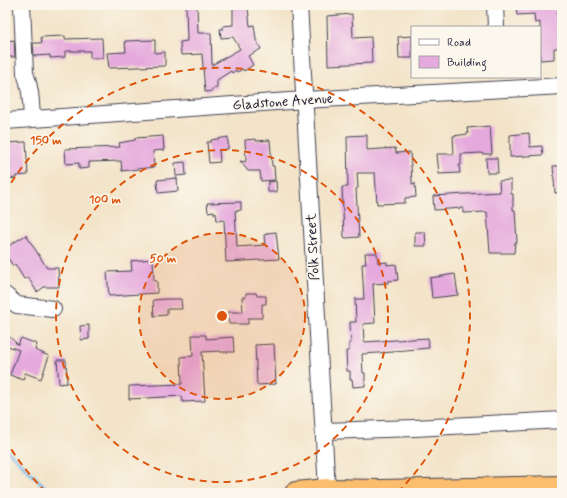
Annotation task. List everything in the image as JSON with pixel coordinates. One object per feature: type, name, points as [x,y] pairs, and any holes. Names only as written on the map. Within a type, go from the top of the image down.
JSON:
[{"type":"highway","points":[[296,493],[327,490],[381,491],[562,487]]},
{"type":"street","points":[[22,5],[25,73],[31,94],[32,119]]},
{"type":"street","name":"Polk Street","points":[[298,5],[327,490]]},
{"type":"street","points":[[495,5],[496,26]]},
{"type":"street","name":"Gladstone Avenue","points":[[5,120],[304,100],[499,83],[562,86]]},
{"type":"street","points":[[5,295],[17,305],[53,308]]},
{"type":"street","points":[[324,431],[416,428],[562,420]]},
{"type":"building","points":[[186,5],[197,5],[198,33],[211,33],[212,65],[240,49],[233,37],[221,38],[220,29],[223,29],[223,26],[233,25],[233,5],[244,5],[245,8],[248,8],[250,26],[254,25],[256,40],[261,49],[248,56],[253,65],[244,71],[243,69],[237,72],[236,70],[232,73],[231,71],[217,80],[217,88],[212,89],[212,91],[205,92],[202,54],[181,55],[180,42],[187,41]]},
{"type":"building","points":[[516,5],[559,5],[559,12],[557,12],[558,30],[562,29],[562,48],[554,48],[554,59],[541,60],[541,26],[540,22],[535,23],[534,14],[517,15]]},
{"type":"building","points":[[352,14],[353,38],[371,37],[372,63],[328,65],[327,16]]},
{"type":"building","points":[[65,36],[65,39],[102,38],[103,58],[90,58],[90,51],[65,51],[65,57],[50,58],[50,55],[34,56],[33,43],[42,43],[41,37]]},
{"type":"building","points":[[411,36],[411,58],[399,58],[398,37]]},
{"type":"building","points":[[14,40],[15,57],[5,57],[5,45],[7,45],[7,41]]},
{"type":"building","points":[[155,40],[155,53],[165,52],[165,66],[109,68],[107,53],[126,52],[125,41]]},
{"type":"building","points":[[490,126],[492,154],[461,154],[461,165],[459,165],[460,173],[439,174],[437,154],[454,154],[453,136],[468,134],[467,128]]},
{"type":"building","points":[[529,133],[530,147],[542,146],[543,155],[510,157],[510,135]]},
{"type":"building","points":[[367,135],[367,150],[395,148],[396,153],[410,152],[412,184],[415,183],[416,197],[405,198],[405,203],[377,204],[375,173],[357,173],[358,188],[356,189],[359,237],[346,238],[344,237],[342,187],[348,187],[347,136]]},
{"type":"building","points":[[163,136],[164,150],[153,151],[154,167],[122,171],[121,161],[89,162],[89,168],[79,169],[79,163],[66,164],[65,149],[120,147],[119,143],[135,140],[135,138]]},
{"type":"building","points":[[228,137],[228,149],[219,150],[220,162],[209,163],[207,142]]},
{"type":"building","points":[[256,139],[256,141],[270,140],[272,166],[274,166],[275,180],[261,181],[260,171],[248,171],[240,161],[245,162],[246,160],[245,140]]},
{"type":"building","points":[[26,142],[28,175],[5,179],[5,143]]},
{"type":"building","points":[[486,158],[497,158],[498,173],[487,173]]},
{"type":"building","points":[[185,162],[186,175],[176,176],[175,163]]},
{"type":"building","points":[[553,166],[562,166],[562,192],[555,193]]},
{"type":"building","points":[[177,178],[178,191],[158,193],[157,180]]},
{"type":"building","points":[[511,180],[511,194],[513,194],[513,210],[515,210],[517,242],[515,242],[514,253],[490,253],[487,212],[463,213],[463,208],[434,210],[433,196],[500,192],[499,181]]},
{"type":"building","points":[[276,181],[277,192],[268,192],[268,182]]},
{"type":"building","points":[[241,202],[241,210],[235,211],[237,247],[265,245],[264,235],[267,233],[276,232],[279,259],[226,262],[224,220],[217,221],[216,213],[214,214],[214,211],[208,212],[207,203]]},
{"type":"building","points":[[415,232],[425,232],[426,246],[415,246]]},
{"type":"building","points":[[26,235],[47,268],[58,268],[59,287],[44,287],[37,292],[28,277],[24,279],[15,264],[13,266],[5,253],[5,248]]},
{"type":"building","points":[[365,253],[377,253],[378,263],[387,262],[387,265],[396,264],[398,280],[388,281],[388,283],[373,284],[375,323],[363,324],[364,342],[428,338],[429,348],[362,354],[363,373],[365,373],[365,386],[353,387],[352,379],[350,379],[350,371],[347,371],[346,351],[349,351],[349,343],[351,343],[350,322],[356,322],[355,299],[364,299],[362,264],[366,264]]},
{"type":"building","points":[[153,259],[154,281],[157,281],[157,293],[109,296],[107,272],[132,271],[131,261]]},
{"type":"building","points":[[455,274],[458,295],[432,298],[430,278]]},
{"type":"building","points":[[246,293],[256,293],[257,296],[266,296],[266,304],[262,304],[262,318],[248,318],[248,324],[229,324],[228,312],[243,312],[242,297],[246,297]]},
{"type":"building","points":[[181,299],[182,309],[167,309],[167,315],[154,316],[153,300]]},
{"type":"building","points":[[89,325],[89,339],[81,340],[80,326]]},
{"type":"building","points":[[5,332],[18,345],[21,338],[37,344],[35,350],[49,356],[41,379],[25,373],[23,380],[10,375],[19,350],[5,345]]},
{"type":"building","points":[[192,335],[206,335],[206,339],[233,337],[234,352],[202,352],[205,401],[183,402],[182,396],[129,399],[129,386],[182,384],[181,357],[193,356]]},
{"type":"building","points":[[274,344],[276,384],[257,385],[255,345]]},
{"type":"building","points":[[57,360],[66,360],[67,383],[59,384]]},
{"type":"waterway","points":[[5,448],[51,493]]}]
